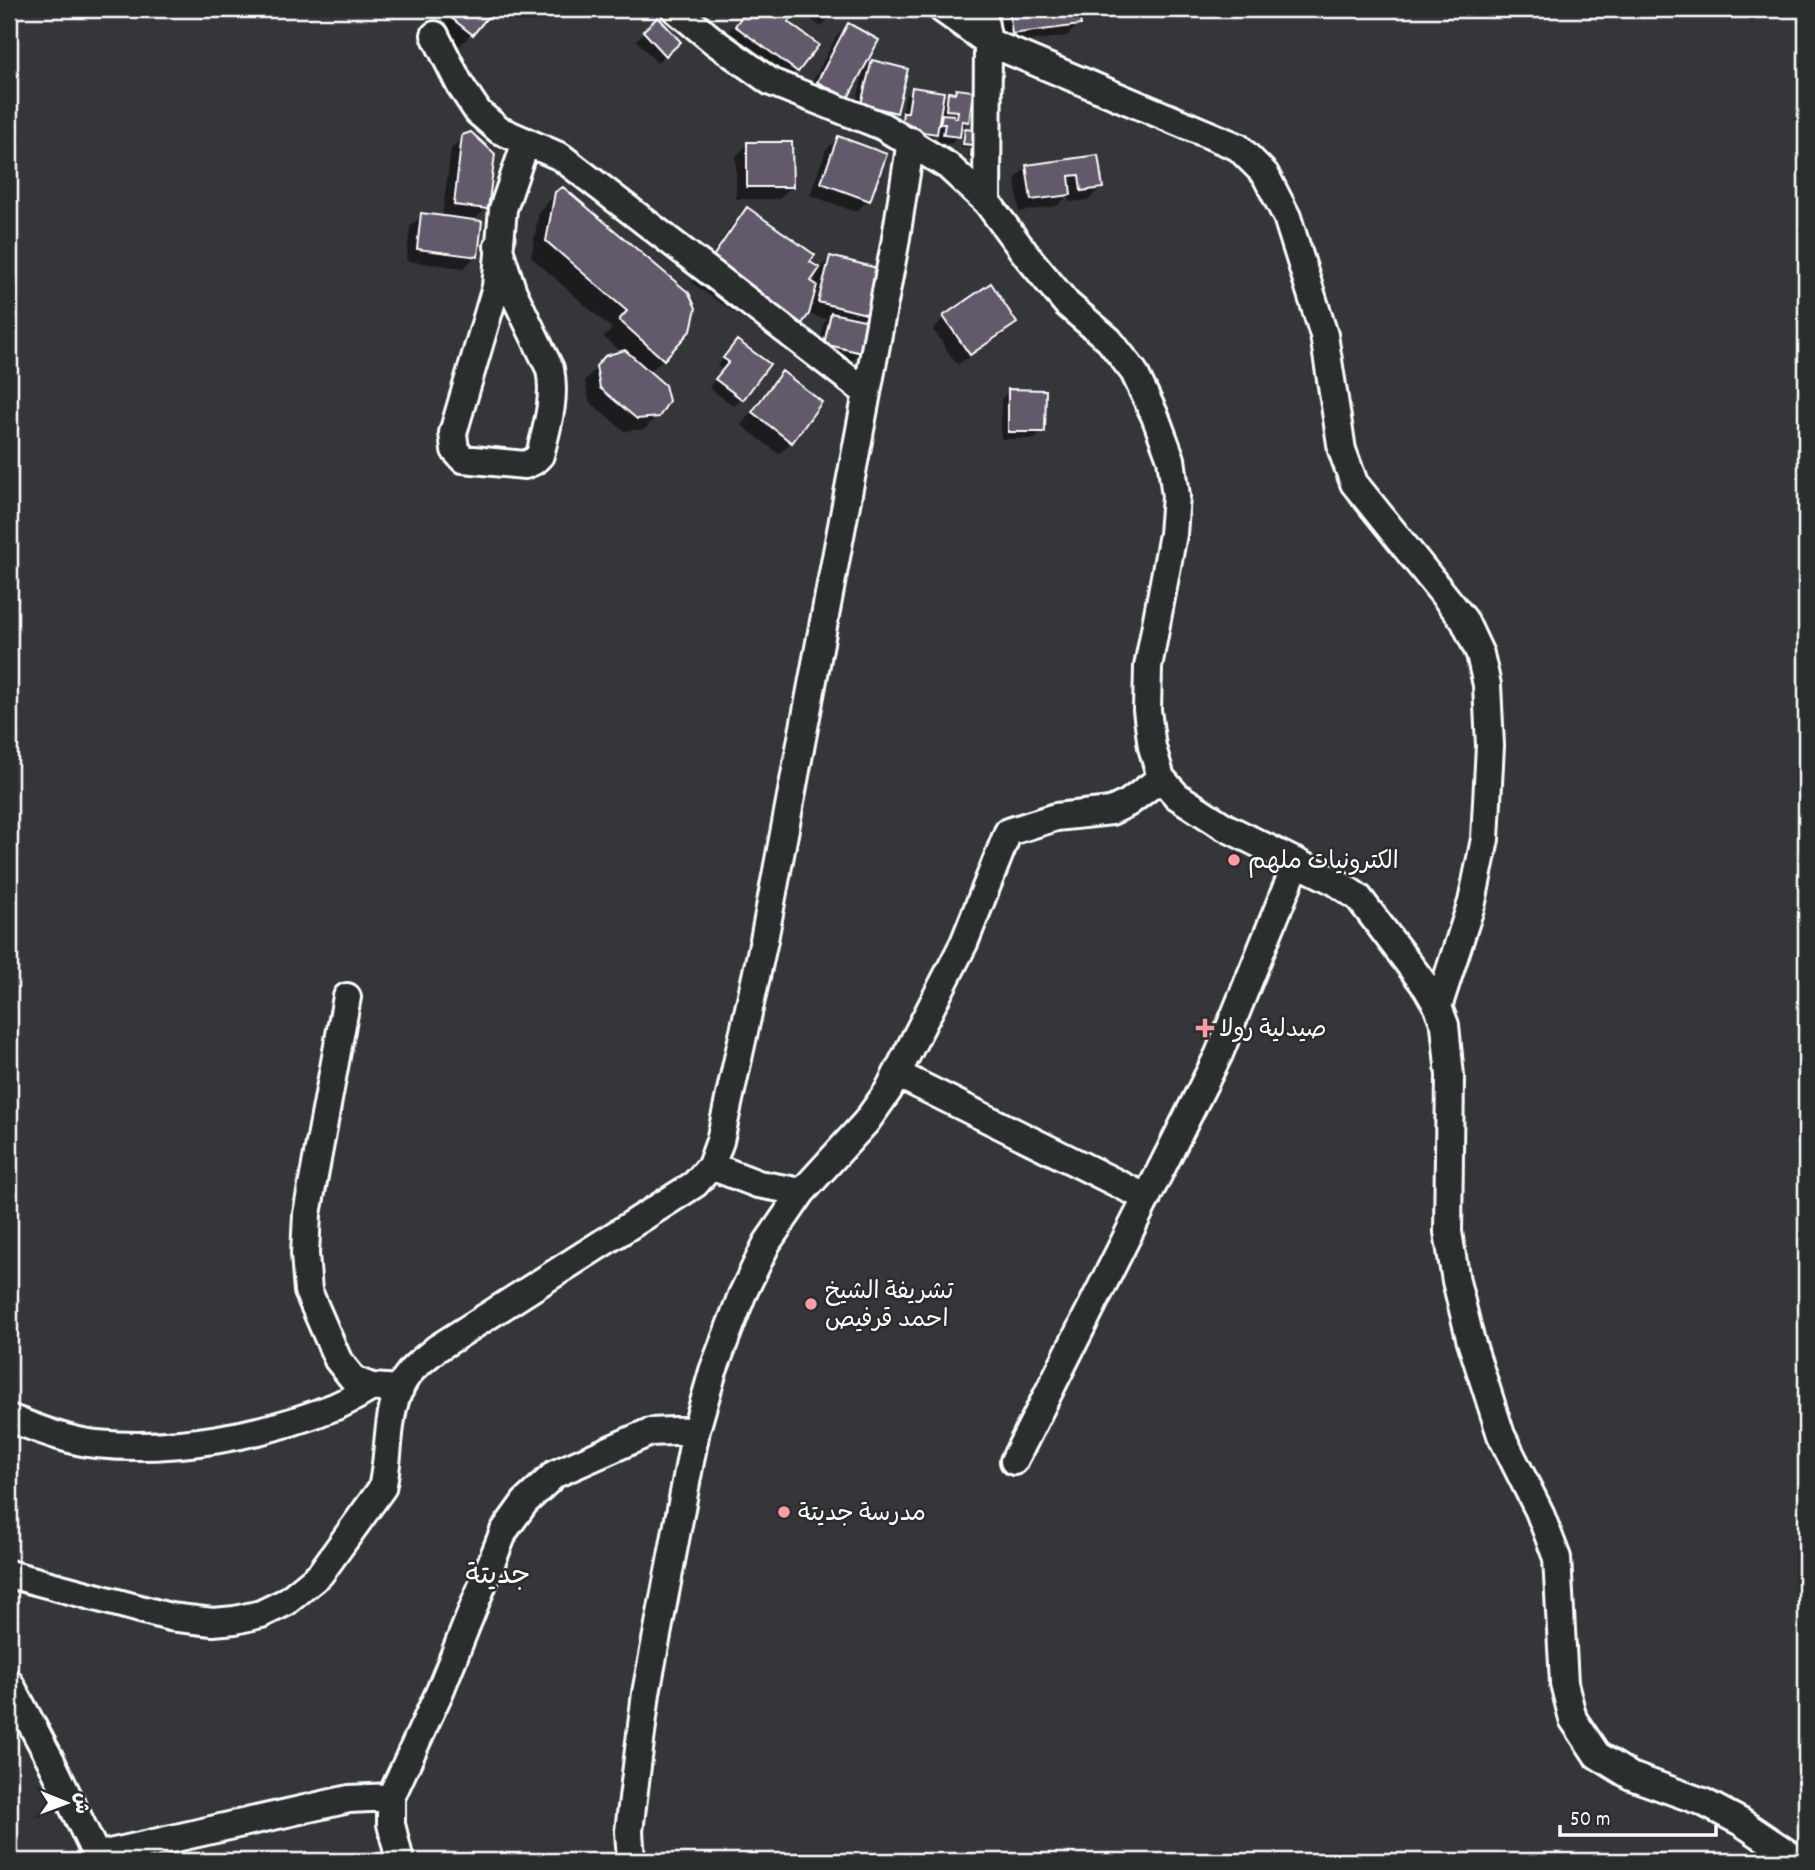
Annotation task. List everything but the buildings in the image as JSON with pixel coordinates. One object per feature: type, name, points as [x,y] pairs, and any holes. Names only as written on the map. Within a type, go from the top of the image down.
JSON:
[{"type":"street","points":[[675,9],[771,82],[882,126],[911,141],[948,166],[987,202],[1067,304],[1109,340],[1134,372],[1156,416],[1171,459],[1176,496],[1173,534],[1147,678],[1147,710],[1152,747],[1161,778],[1177,796],[1224,827],[1336,881],[1359,898],[1427,988],[1438,1007],[1445,1025],[1450,1076],[1448,1232],[1456,1281],[1470,1338],[1501,1435],[1539,1511],[1557,1558],[1564,1684],[1573,1719],[1597,1755],[1631,1776],[1703,1802],[1741,1822],[1799,1861]]},
{"type":"street","points":[[942,9],[988,42],[1238,147],[1265,174],[1287,217],[1324,335],[1342,450],[1354,483],[1464,620],[1480,654],[1487,685],[1490,746],[1485,839],[1472,902],[1438,1007]]},
{"type":"street","points":[[982,9],[988,42],[987,202]]},
{"type":"street","points":[[435,35],[460,85],[478,112],[499,130],[561,157],[867,393]]},
{"type":"street","points":[[9,1574],[170,1616],[213,1622],[261,1614],[286,1602],[320,1574],[382,1488],[390,1419],[400,1389],[411,1371],[436,1349],[695,1184],[711,1166],[720,1142],[764,940],[895,244],[911,141]]},
{"type":"street","points":[[498,246],[513,292],[550,369],[553,383],[552,404],[540,455],[525,465],[463,459],[455,450],[453,433],[496,286],[498,246],[503,208],[526,142]]},
{"type":"street","points":[[631,1861],[629,1831],[646,1693],[696,1430],[713,1371],[741,1295],[766,1242],[802,1192],[866,1122],[888,1091],[964,943],[1007,832],[1056,817],[1111,811],[1128,803],[1161,778]]},
{"type":"street","points":[[1014,1461],[1219,1055],[1297,862]]},
{"type":"street","points":[[347,997],[307,1214],[308,1290],[338,1360],[354,1380],[372,1387],[400,1389]]},
{"type":"street","points":[[897,1074],[1147,1198]]},
{"type":"street","points":[[711,1166],[758,1184],[802,1192]]},
{"type":"street","points":[[9,1418],[94,1444],[144,1445],[197,1441],[266,1429],[335,1407],[372,1387]]},
{"type":"street","points":[[400,1861],[391,1824],[391,1797],[440,1691],[504,1531],[525,1502],[555,1474],[650,1432],[696,1430]]},
{"type":"street","points":[[9,1682],[50,1759],[97,1858],[349,1799],[391,1797]]},
{"type":"place","name":"الكترونيات ملهم","points":[[1234,860]]},
{"type":"place","name":"صيدلية رولا","points":[[1205,1028]]},
{"type":"place","name":"تشريفة الشيخ احمد قرفيص","points":[[811,1304]]},
{"type":"place","name":"مدرسة جديتة","points":[[784,1512]]},
{"type":"district","name":"جديتة","points":[[498,1573]]}]
